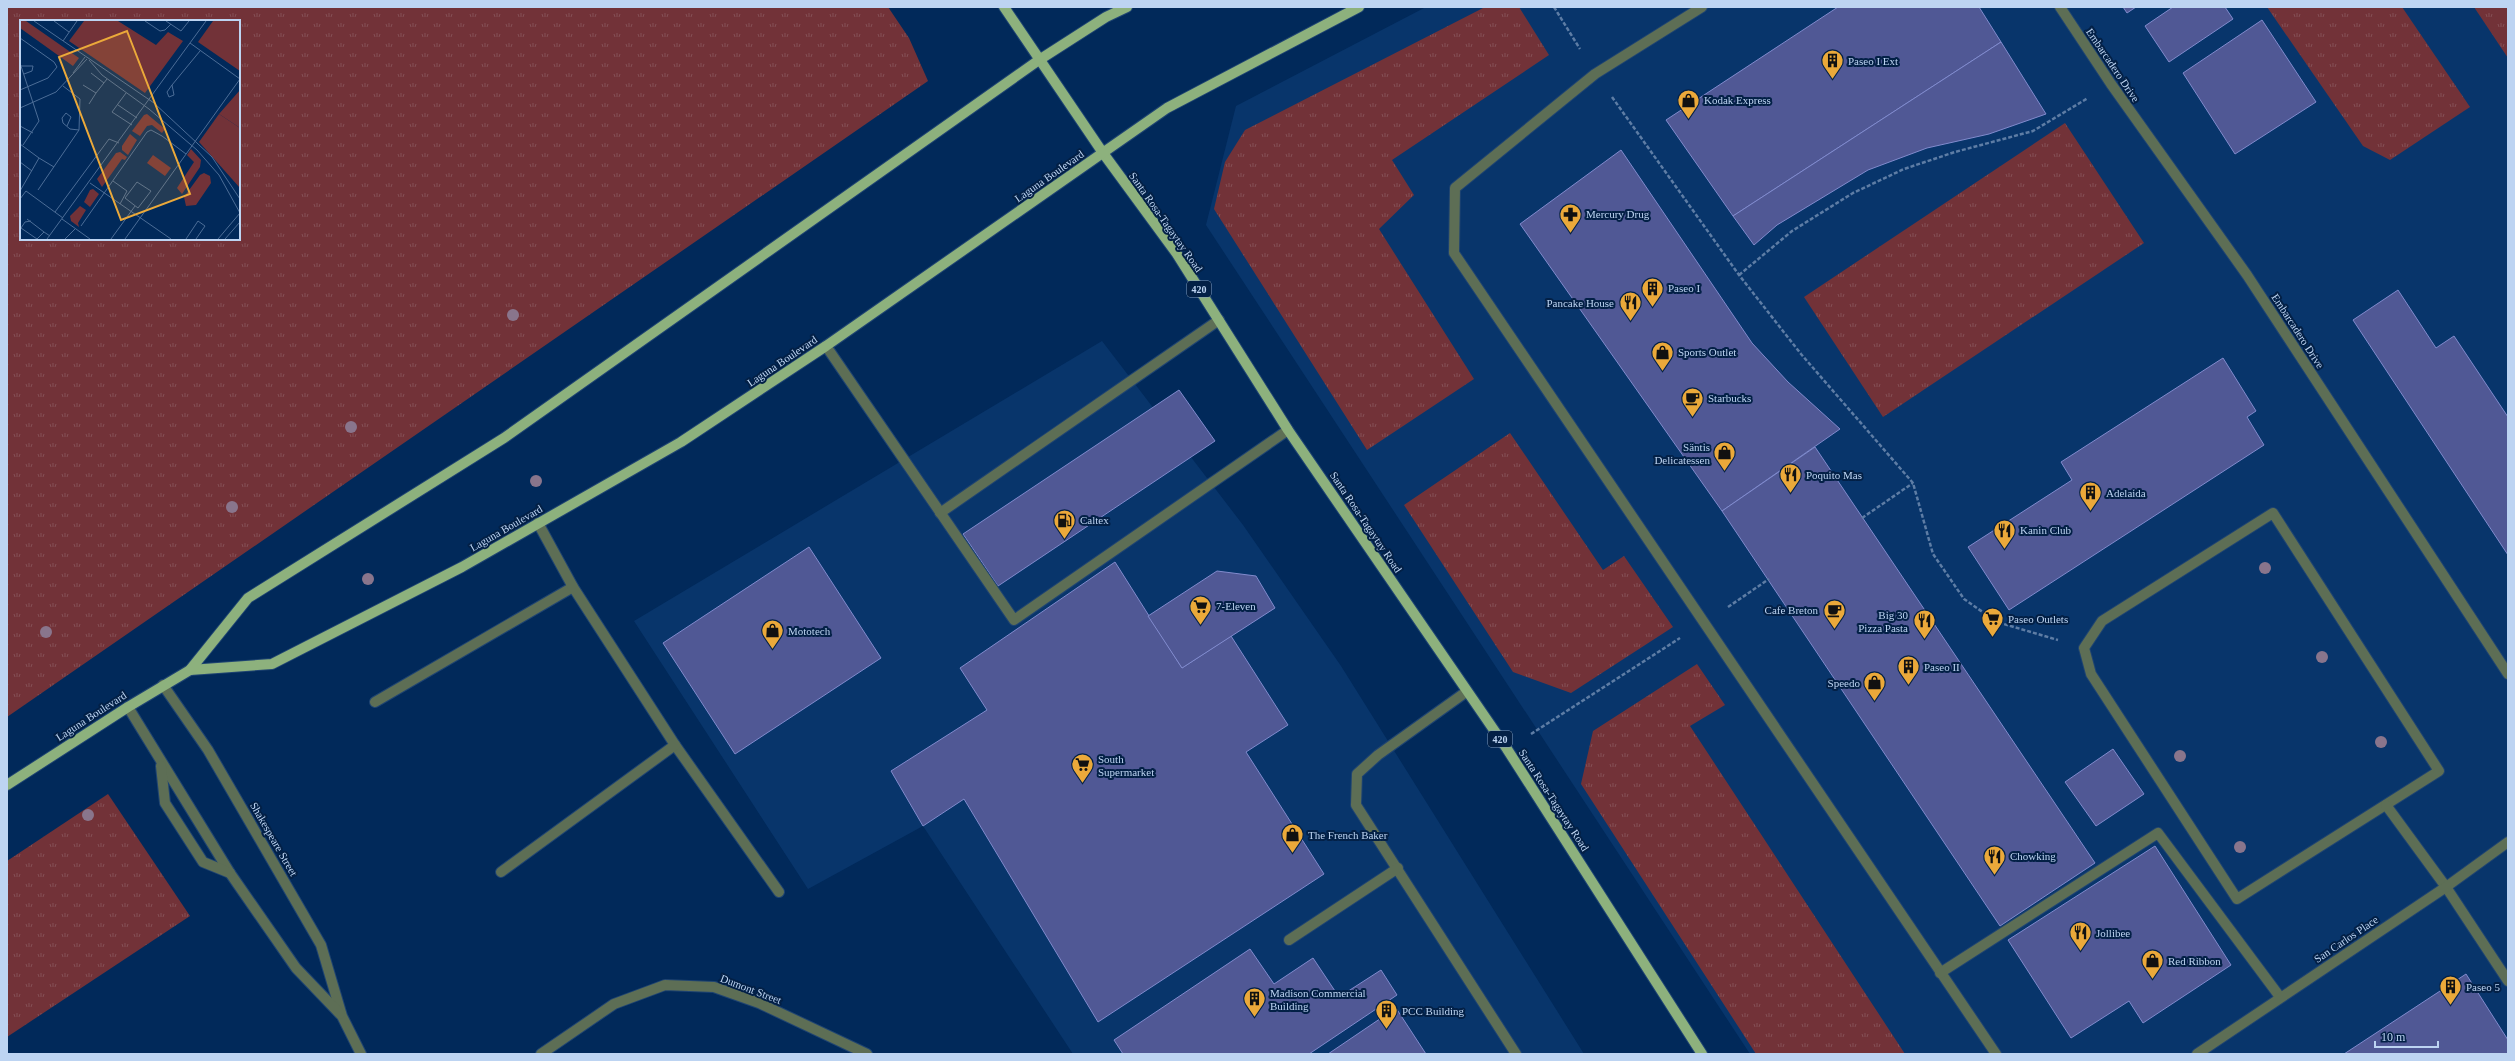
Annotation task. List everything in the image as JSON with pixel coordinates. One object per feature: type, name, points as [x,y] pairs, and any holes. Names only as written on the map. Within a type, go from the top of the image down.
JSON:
[{"type":"main road","name":"Santa Rosa-Tagaytay Road","points":[[1004,7],[1103,154],[1177,254],[1288,430],[1466,692],[1507,749],[1702,1054]]},
{"type":"main road","name":"Laguna Boulevard","points":[[7,785],[163,685],[190,670],[248,598],[504,438],[1039,60],[1106,17],[1127,7]]},
{"type":"main road","name":"Laguna Boulevard","points":[[190,670],[272,664],[462,567],[681,442],[826,346],[1168,108],[1359,7]]},
{"type":"street","points":[[1702,7],[1596,74],[1455,188],[1454,253],[1996,1054]]},
{"type":"street","name":"Embarcadero Drive","points":[[2060,7],[2110,84],[2247,275],[2508,674]]},
{"type":"street","points":[[940,513],[1219,320]]},
{"type":"street","points":[[826,346],[1014,620],[1288,430]]},
{"type":"street","points":[[2274,514],[2439,771],[2386,805],[2237,899],[2091,674],[2084,648],[2102,621],[2274,514]]},
{"type":"street","points":[[538,523],[573,587],[675,745],[779,892]]},
{"type":"street","points":[[375,702],[573,587]]},
{"type":"street","name":"Shakespeare Street","points":[[163,685],[208,750],[321,945],[342,1016],[360,1054]]},
{"type":"street","points":[[1466,692],[1378,755],[1358,774],[1356,805],[1398,868],[1516,1054]]},
{"type":"street","name":"Shakespeare Street","points":[[128,707],[160,762],[230,873],[296,968],[342,1016]]},
{"type":"street","points":[[501,872],[675,745]]},
{"type":"street","name":"Shakespeare Street","points":[[160,762],[165,803],[203,862],[230,873]]},
{"type":"street","points":[[2386,805],[2446,887],[2508,981]]},
{"type":"street","points":[[1940,973],[2158,833],[2280,997]]},
{"type":"street","name":"San Carlos Place","points":[[2197,1054],[2446,887],[2508,842]]},
{"type":"street","points":[[1289,940],[1398,868]]},
{"type":"street","name":"Dumont Street","points":[[541,1054],[614,1004],[665,985],[714,987],[759,1003],[867,1054]]},
{"type":"path","points":[[1554,7],[1596,74],[1739,275],[1801,354],[1913,483],[1932,554],[1964,599],[1997,622],[2084,648]]},
{"type":"path","points":[[1739,275],[1792,231],[1853,193],[1904,169],[1956,152],[2033,131],[2110,84]]},
{"type":"path","points":[[1862,518],[1913,483]]},
{"type":"path","points":[[1507,749],[1770,580]]},
{"type":"shaded area","name":"Paseo Outlets","points":[[1426,7],[2508,7],[2508,1054],[1750,1054],[1206,225],[1236,106]]},
{"type":"shaded area","points":[[1102,341],[1243,525],[1341,666],[1584,1054],[1073,1054],[923,826],[808,889],[634,621]]},
{"type":"green space","points":[[7,7],[888,7],[909,38],[928,81],[7,717]]},
{"type":"green space","points":[[1485,7],[1519,7],[1549,55],[1392,160],[1414,195],[1379,229],[1474,379],[1367,450],[1214,209],[1225,162],[1245,130]]},
{"type":"green space","points":[[2267,7],[2402,7],[2470,107],[2390,160],[2363,146]]},
{"type":"green space","points":[[2474,7],[2508,7],[2508,58]]},
{"type":"green space","points":[[2065,123],[2144,243],[1883,417],[1804,297]]},
{"type":"green space","points":[[1510,433],[1603,570],[1624,556],[1673,627],[1571,693],[1513,672],[1404,505]]},
{"type":"green space","points":[[1697,664],[1725,705],[1690,726],[1905,1054],[1756,1054],[1581,784],[1593,731]]},
{"type":"green space","points":[[108,794],[190,916],[7,1037],[7,861]]},
{"type":"building","name":"Paseo I Ext","points":[[1838,7],[1979,7],[2001,42],[1733,216],[1666,120]]},
{"type":"building","points":[[2123,7],[2136,7],[2127,13]]},
{"type":"building","points":[[2173,7],[2225,7],[2233,19],[2169,62],[2145,26]]},
{"type":"building","points":[[2262,20],[2316,102],[2235,154],[2183,73]]},
{"type":"building","points":[[2001,42],[2046,114],[1989,134],[1927,148],[1868,170],[1777,225],[1754,245],[1733,216]]},
{"type":"building","name":"Paseo I","points":[[1621,150],[1752,343],[1788,382],[1840,429],[1722,511],[1520,224]]},
{"type":"building","points":[[2398,290],[2436,348],[2454,336],[2508,417],[2508,555],[2353,320]]},
{"type":"building","name":"Adelaida","points":[[2223,358],[2256,411],[2247,417],[2264,445],[2009,610],[1968,547],[2072,480],[2061,462]]},
{"type":"building","points":[[1179,390],[1215,441],[998,586],[963,534]]},
{"type":"building","name":"Paseo II","points":[[1815,447],[2095,863],[2000,926],[1722,511]]},
{"type":"building","name":"Mototech","points":[[809,547],[881,658],[735,754],[663,643]]},
{"type":"building","name":"South Supermarket","points":[[1115,562],[1182,668],[1231,636],[1288,725],[1246,752],[1324,874],[1098,1022],[964,799],[923,826],[891,771],[987,710],[960,668]]},
{"type":"building","name":"7-Eleven","points":[[1217,571],[1256,576],[1275,608],[1182,668],[1148,616]]},
{"type":"building","points":[[2113,749],[2144,794],[2096,826],[2065,782]]},
{"type":"building","points":[[2155,846],[2231,965],[2143,1023],[2129,1001],[2071,1038],[2008,940]]},
{"type":"building","name":"Madison Commercial Building","points":[[1250,949],[1274,984],[1313,958],[1339,997],[1381,970],[1397,995],[1309,1054],[1123,1054],[1114,1040]]},
{"type":"building","name":"Paseo 5","points":[[2466,974],[2508,1040],[2508,1054],[2344,1054]]},
{"type":"building","name":"PCC Building","points":[[1396,1008],[1426,1054],[1328,1054]]},
{"type":"place","name":"Paseo I Ext","points":[[1833,80]]},
{"type":"place","name":"Kodak Express","points":[[1689,120]]},
{"type":"place","name":"Mercury Drug","points":[[1571,234]]},
{"type":"place","name":"Paseo I","points":[[1653,308]]},
{"type":"place","name":"Pancake House","points":[[1630,322]]},
{"type":"place","name":"Sports Outlet","points":[[1662,372]]},
{"type":"place","name":"Starbucks","points":[[1693,418]]},
{"type":"place","name":"Säntis Delicatessen","points":[[1725,472]]},
{"type":"place","name":"Poquito Mas","points":[[1791,494]]},
{"type":"place","name":"Adelaida","points":[[2090,512]]},
{"type":"place","name":"Caltex","points":[[1065,540]]},
{"type":"place","name":"Kanin Club","points":[[2005,550]]},
{"type":"place","name":"7-Eleven","points":[[1201,626]]},
{"type":"place","name":"Cafe Breton","points":[[1834,630]]},
{"type":"place","name":"Paseo Outlets","points":[[1993,638]]},
{"type":"place","name":"Big 30 Pizza Pasta","points":[[1924,640]]},
{"type":"place","name":"Mototech","points":[[772,650]]},
{"type":"place","name":"Paseo II","points":[[1908,686]]},
{"type":"place","name":"Speedo","points":[[1875,702]]},
{"type":"place","name":"South Supermarket","points":[[1083,784]]},
{"type":"place","name":"The French Baker","points":[[1292,854]]},
{"type":"place","name":"Chowking","points":[[1995,876]]},
{"type":"place","name":"Jollibee","points":[[2081,952]]},
{"type":"place","name":"Red Ribbon","points":[[2152,980]]},
{"type":"place","name":"Paseo 5","points":[[2451,1006]]},
{"type":"place","name":"Madison Commercial Building","points":[[1254,1018]]},
{"type":"place","name":"PCC Building","points":[[1386,1030]]}]
